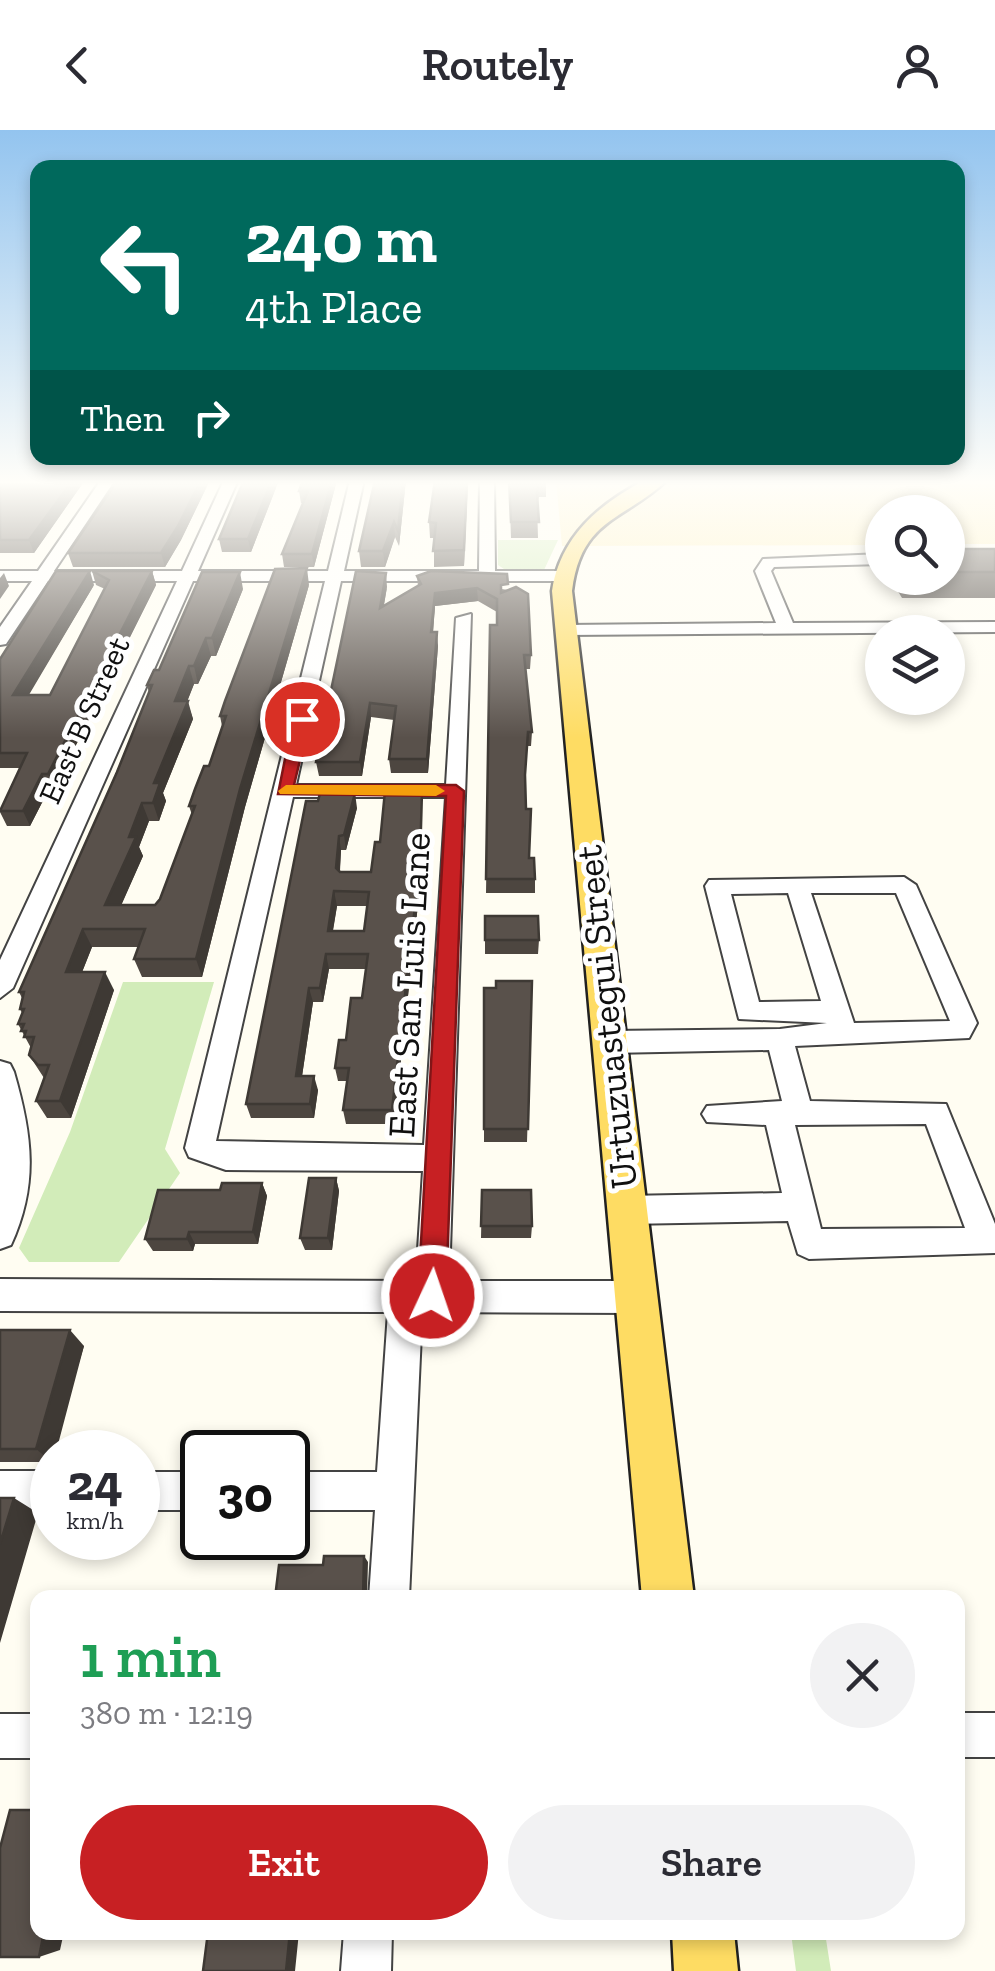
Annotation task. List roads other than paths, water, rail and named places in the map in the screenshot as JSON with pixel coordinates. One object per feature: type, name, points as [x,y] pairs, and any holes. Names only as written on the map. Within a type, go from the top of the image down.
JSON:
[{"type":"main road","points":[[562,576],[567,566]]},
{"type":"main road","name":"Urtuzuastegui Street","points":[[562,576],[667,1590]]},
{"type":"main road","points":[[703,1940],[706,1971]]},
{"type":"street","points":[[0,640],[50,566]]},
{"type":"street","name":"East B Street","points":[[0,988],[193,566]]},
{"type":"street","points":[[338,566],[200,1148],[226,1156],[439,1158]]},
{"type":"street","points":[[487,566],[487,576]]},
{"type":"street","points":[[766,566],[763,571],[786,628]]},
{"type":"street","points":[[0,576],[562,576]]},
{"type":"street","name":"East San Luis Lane","points":[[388,1590],[394,1491],[439,1158],[464,618]]},
{"type":"street","points":[[566,630],[995,627]]},
{"type":"street","points":[[284,791],[456,791]]},
{"type":"street","points":[[904,885],[964,1023],[959,1031],[840,1022],[748,1012],[717,886],[904,885]]},
{"type":"street","points":[[797,886],[840,1022]]},
{"type":"street","points":[[609,1042],[780,1039],[840,1022]]},
{"type":"street","points":[[717,1114],[789,1113],[936,1112],[986,1242],[809,1244],[800,1207],[789,1113],[780,1039]]},
{"type":"street","points":[[0,1072],[21,1148],[20,1166],[0,1235]]},
{"type":"street","points":[[626,1210],[800,1207]]},
{"type":"street","points":[[0,1294],[635,1297]]},
{"type":"street","points":[[0,1490],[30,1490]]},
{"type":"street","points":[[310,1491],[394,1491]]},
{"type":"street","points":[[965,1734],[995,1734]]},
{"type":"street","points":[[0,1736],[30,1736]]},
{"type":"street","points":[[366,1971],[368,1940]]}]
